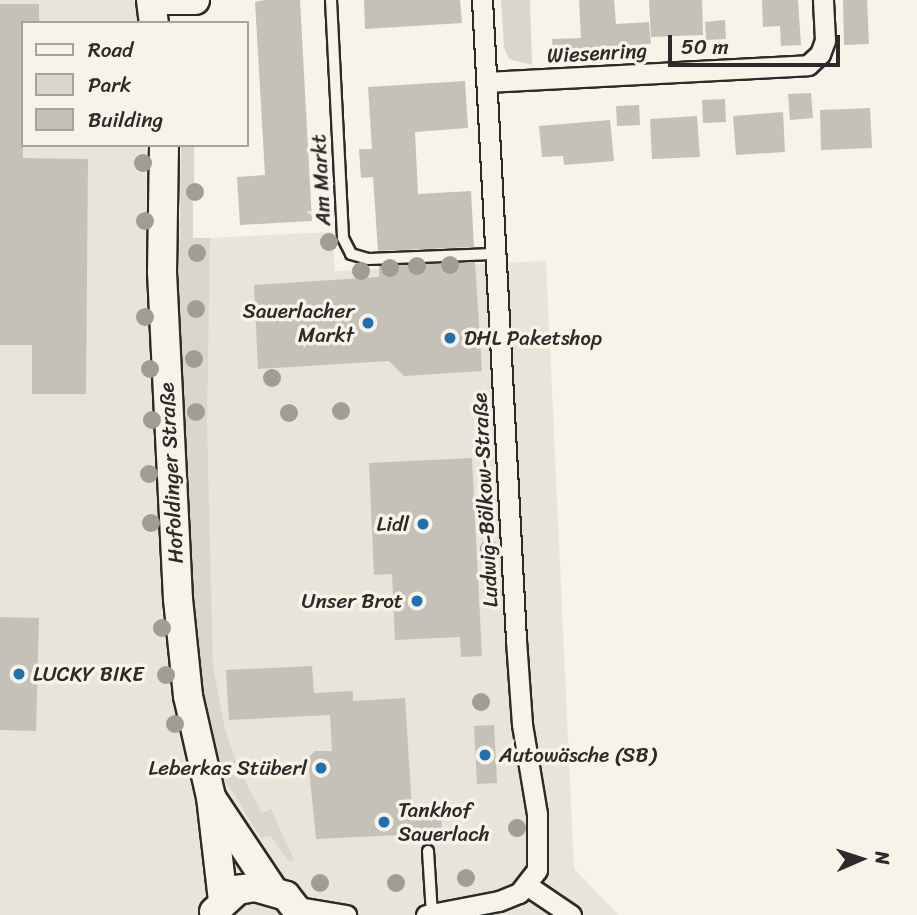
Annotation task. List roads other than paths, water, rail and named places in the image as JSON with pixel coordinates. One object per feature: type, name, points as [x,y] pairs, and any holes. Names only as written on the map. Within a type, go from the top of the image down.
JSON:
[{"type":"main road","points":[[151,0],[154,21]]},
{"type":"main road","points":[[164,0],[198,0],[190,21]]},
{"type":"main road","name":"Hofoldinger Straße","points":[[164,147],[162,272],[178,599],[198,755],[211,797],[218,908]]},
{"type":"main road","name":"Hofoldinger Straße","points":[[211,797],[272,889]]},
{"type":"main road","points":[[218,908],[246,889],[272,889],[299,911]]},
{"type":"street","name":"Ludwig-Bölkow-Straße","points":[[482,0],[520,696],[537,814],[537,870],[528,886]]},
{"type":"street","name":"Wiesenring","points":[[486,82],[808,65],[820,54],[825,40],[823,0]]},
{"type":"street","points":[[429,914],[499,901],[528,886],[572,915]]},
{"type":"street","points":[[299,911],[346,915]]},
{"type":"lane","name":"Am Markt","points":[[331,0],[343,238],[351,254],[368,259],[494,254]]},
{"type":"lane","points":[[428,851],[429,914]]},
{"type":"place","name":"Sauerlacher Markt","points":[[368,323]]},
{"type":"place","name":"DHL Paketshop","points":[[450,338]]},
{"type":"place","name":"Lidl","points":[[423,524]]},
{"type":"place","name":"Unser Brot","points":[[417,601]]},
{"type":"place","name":"LUCKY BIKE","points":[[19,674]]},
{"type":"place","name":"Autowäsche (SB)","points":[[485,755]]},
{"type":"place","name":"Leberkas Stüberl","points":[[321,768]]},
{"type":"place","name":"Tankhof Sauerlach","points":[[384,822]]}]
